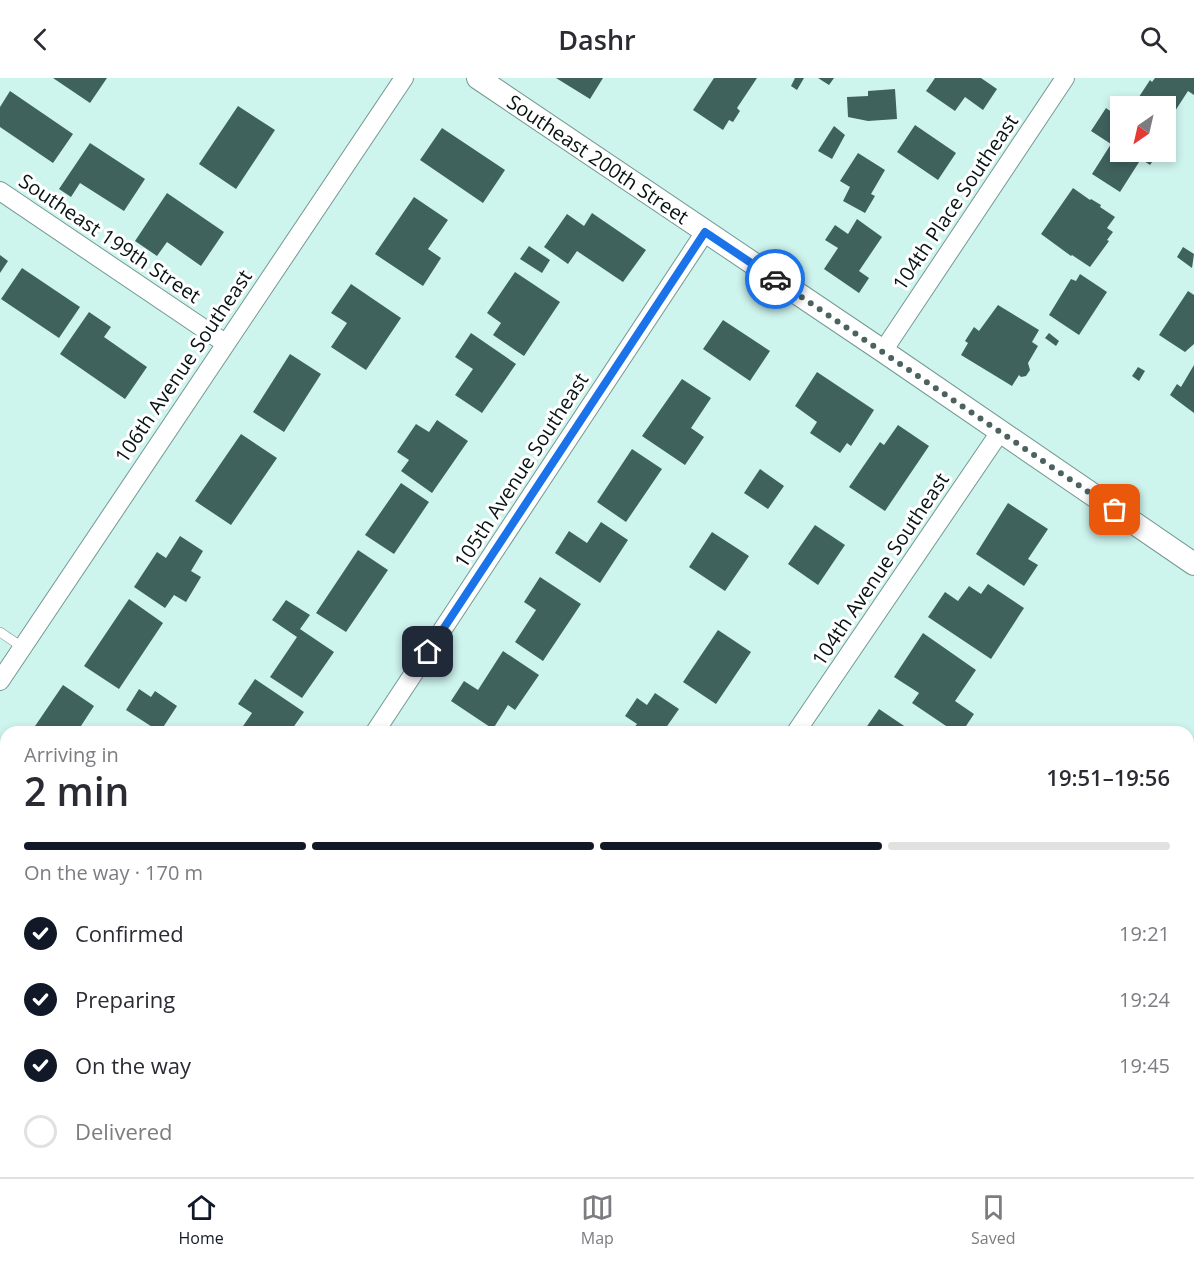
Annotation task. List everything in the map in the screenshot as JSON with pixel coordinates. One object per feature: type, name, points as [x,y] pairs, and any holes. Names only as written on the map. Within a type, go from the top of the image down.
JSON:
[{"type":"street","name":"106th Avenue Southeast","points":[[0,681],[404,78]]},
{"type":"street","name":"Southeast 200th Street","points":[[478,78],[1194,564]]},
{"type":"street","name":"104th Place Southeast","points":[[883,351],[1065,78]]},
{"type":"street","name":"Southeast 199th Street","points":[[0,191],[225,343]]},
{"type":"street","name":"105th Avenue Southeast","points":[[379,726],[705,232]]},
{"type":"street","name":"104th Avenue Southeast","points":[[800,726],[1000,432]]},
{"type":"lane","points":[[0,632],[22,647]]},
{"type":"building","points":[[53,78],[107,78],[90,103]]},
{"type":"building","points":[[556,78],[603,78],[590,99]]},
{"type":"building","points":[[714,78],[757,78],[737,108],[740,111],[733,122],[729,120],[723,130],[693,110]]},
{"type":"building","points":[[795,78],[804,78],[797,90],[791,86]]},
{"type":"building","points":[[818,78],[834,78],[829,85]]},
{"type":"building","points":[[935,78],[981,78],[997,89],[983,110],[965,97],[955,111],[926,91]]},
{"type":"building","points":[[1155,78],[1194,78],[1194,95],[1188,91],[1176,110],[1176,96],[1140,96],[1150,80],[1152,82]]},
{"type":"building","points":[[895,89],[897,119],[868,121],[848,117],[847,97],[868,96],[868,91]]},
{"type":"building","points":[[10,91],[73,134],[53,163],[0,127],[0,107]]},
{"type":"building","points":[[238,106],[275,130],[236,189],[199,164]]},
{"type":"building","points":[[1106,108],[1110,111],[1110,143],[1091,131]]},
{"type":"building","points":[[915,125],[956,153],[938,180],[897,152]]},
{"type":"building","points":[[834,126],[845,135],[832,159],[818,151]]},
{"type":"building","points":[[442,128],[505,170],[483,203],[420,160]]},
{"type":"building","points":[[90,143],[145,179],[124,211],[80,183],[71,197],[59,189]]},
{"type":"building","points":[[1110,146],[1110,162],[1139,162],[1120,192],[1092,174]]},
{"type":"building","points":[[858,153],[885,170],[871,194],[875,196],[865,213],[843,201],[850,187],[840,181]]},
{"type":"building","points":[[1073,188],[1101,205],[1100,207],[1115,217],[1107,228],[1113,232],[1107,240],[1109,241],[1090,267],[1041,234]]},
{"type":"building","points":[[167,193],[224,232],[201,266],[167,242],[157,256],[135,241]]},
{"type":"building","points":[[414,197],[448,220],[428,249],[441,258],[423,286],[375,254]]},
{"type":"building","points":[[592,213],[646,250],[623,282],[577,251],[568,264],[544,247],[567,214],[584,226]]},
{"type":"building","points":[[857,219],[882,237],[859,271],[869,278],[859,293],[824,269],[838,248],[825,240],[835,225],[848,234]]},
{"type":"building","points":[[529,246],[550,260],[542,273],[520,259]]},
{"type":"building","points":[[1183,247],[1194,254],[1192,268],[1177,257]]},
{"type":"building","points":[[0,255],[8,261],[0,273]]},
{"type":"building","points":[[22,268],[80,307],[59,338],[1,299]]},
{"type":"building","points":[[515,272],[560,302],[524,356],[493,335],[501,323],[487,313]]},
{"type":"building","points":[[1080,274],[1107,292],[1079,335],[1049,315],[1071,279],[1076,281]]},
{"type":"building","points":[[351,284],[401,318],[366,370],[331,347],[347,323],[331,313]]},
{"type":"building","points":[[1188,291],[1194,295],[1194,344],[1185,352],[1159,335]]},
{"type":"building","points":[[998,305],[1039,330],[1032,342],[1038,346],[1028,363],[1030,370],[1026,376],[1019,375],[1012,386],[961,355],[968,343],[965,341],[974,327],[979,331]]},
{"type":"building","points":[[89,312],[111,327],[104,337],[147,367],[125,399],[60,354]]},
{"type":"building","points":[[723,320],[770,351],[750,381],[703,349]]},
{"type":"building","points":[[471,333],[516,364],[482,413],[455,395],[473,369],[455,357]]},
{"type":"building","points":[[1049,333],[1059,341],[1056,346],[1045,338]]},
{"type":"building","points":[[290,354],[321,374],[284,432],[253,412]]},
{"type":"building","points":[[1194,365],[1194,413],[1170,395],[1177,384],[1181,387]]},
{"type":"building","points":[[1138,367],[1145,371],[1139,381],[1132,376]]},
{"type":"building","points":[[817,372],[874,410],[851,446],[847,443],[840,453],[810,433],[817,422],[795,406]]},
{"type":"building","points":[[682,379],[711,398],[691,428],[704,437],[685,465],[642,436]]},
{"type":"building","points":[[437,420],[468,441],[432,493],[401,471],[409,460],[397,452],[416,424],[429,432]]},
{"type":"building","points":[[898,425],[929,446],[885,511],[849,487],[880,442],[884,445]]},
{"type":"building","points":[[241,434],[277,458],[231,525],[195,501]]},
{"type":"building","points":[[632,449],[662,469],[626,522],[597,502]]},
{"type":"building","points":[[760,469],[784,486],[768,509],[744,493]]},
{"type":"building","points":[[401,483],[429,502],[394,554],[365,535]]},
{"type":"building","points":[[1008,503],[1048,529],[1028,559],[1038,565],[1024,586],[976,554]]},
{"type":"building","points":[[601,522],[628,540],[600,583],[555,553],[569,531],[587,543]]},
{"type":"building","points":[[815,525],[845,545],[818,585],[788,564]]},
{"type":"building","points":[[712,532],[749,556],[725,591],[689,567]]},
{"type":"building","points":[[180,536],[203,551],[191,571],[201,577],[186,602],[174,595],[165,608],[134,587],[157,552],[166,558]]},
{"type":"building","points":[[358,550],[388,570],[346,632],[316,613]]},
{"type":"building","points":[[540,577],[581,604],[543,661],[515,642],[536,610],[524,602]]},
{"type":"building","points":[[988,584],[1024,608],[991,659],[928,617],[945,592],[958,601],[969,586],[981,594]]},
{"type":"building","points":[[129,599],[163,623],[119,689],[84,666]]},
{"type":"building","points":[[286,600],[310,615],[300,629],[334,652],[302,698],[270,677],[297,637],[272,620]]},
{"type":"building","points":[[718,630],[751,652],[716,704],[683,682]]},
{"type":"building","points":[[923,633],[976,670],[955,701],[974,714],[966,726],[946,726],[912,703],[919,693],[894,677]]},
{"type":"building","points":[[503,651],[539,675],[515,710],[508,705],[495,726],[488,726],[451,701],[464,681],[478,690]]},
{"type":"building","points":[[255,679],[304,712],[294,726],[243,726],[252,713],[238,704]]},
{"type":"building","points":[[63,685],[94,706],[81,726],[35,726]]},
{"type":"building","points":[[139,689],[151,697],[155,691],[177,706],[164,726],[151,726],[126,710]]},
{"type":"building","points":[[655,693],[679,709],[667,726],[636,726],[637,724],[625,716],[637,698],[647,705]]},
{"type":"building","points":[[879,709],[904,726],[867,726]]},
{"type":"way so far","points":[[775,279],[1115,510]]},
{"type":"route","points":[[428,652],[705,232],[775,279]]}]
